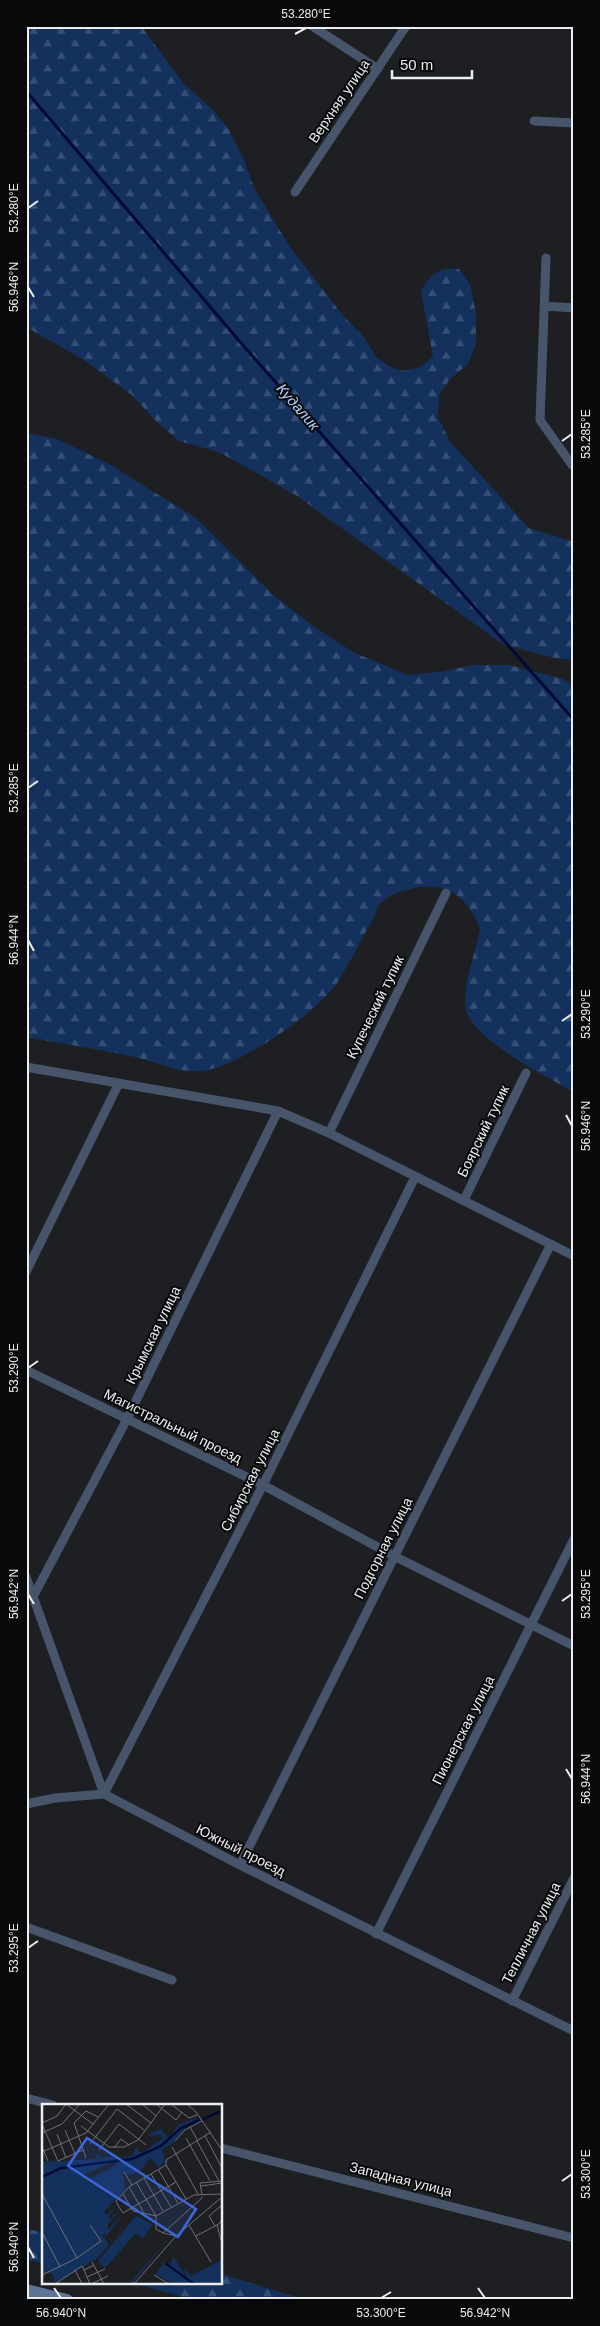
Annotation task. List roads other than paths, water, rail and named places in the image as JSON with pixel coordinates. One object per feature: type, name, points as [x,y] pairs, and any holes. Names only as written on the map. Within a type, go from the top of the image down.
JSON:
[{"type":"street","points":[[312,26],[378,69]]},
{"type":"street","name":"Верхняя улица","points":[[295,192],[406,26]]},
{"type":"street","points":[[534,120],[574,123]]},
{"type":"street","points":[[546,258],[540,420],[572,465]]},
{"type":"street","points":[[544,306],[574,308]]},
{"type":"street","name":"Купеческий тупик","points":[[329,1133],[446,893]]},
{"type":"street","points":[[26,1067],[278,1112],[329,1133],[574,1256]]},
{"type":"street","name":"Боярский тупик","points":[[464,1200],[526,1073]]},
{"type":"street","points":[[26,1272],[120,1083]]},
{"type":"street","name":"Крымская улица","points":[[34,1595],[127,1419],[278,1112]]},
{"type":"street","name":"Сибирская улица","points":[[104,1794],[263,1485],[415,1177]]},
{"type":"street","name":"Подгорная улица","points":[[240,1865],[551,1244]]},
{"type":"street","name":"Магистральный проезд","points":[[26,1370],[263,1485],[394,1556],[574,1646]]},
{"type":"street","name":"Пионерская улица","points":[[376,1934],[574,1539]]},
{"type":"street","points":[[26,1577],[104,1794],[55,1798],[26,1804]]},
{"type":"street","name":"Южный проезд","points":[[104,1794],[376,1934],[574,2031]]},
{"type":"street","name":"Тепличная улица","points":[[512,2000],[574,1878]]},
{"type":"street","points":[[26,1927],[172,1980]]},
{"type":"street","points":[[26,2098],[49,2104]]},
{"type":"street","name":"Западная улица","points":[[222,2148],[574,2238]]},
{"type":"street","points":[[26,2290],[67,2300]]},
{"type":"waterway","name":"Кудалик","points":[[26,91],[241,343],[574,720]]}]
